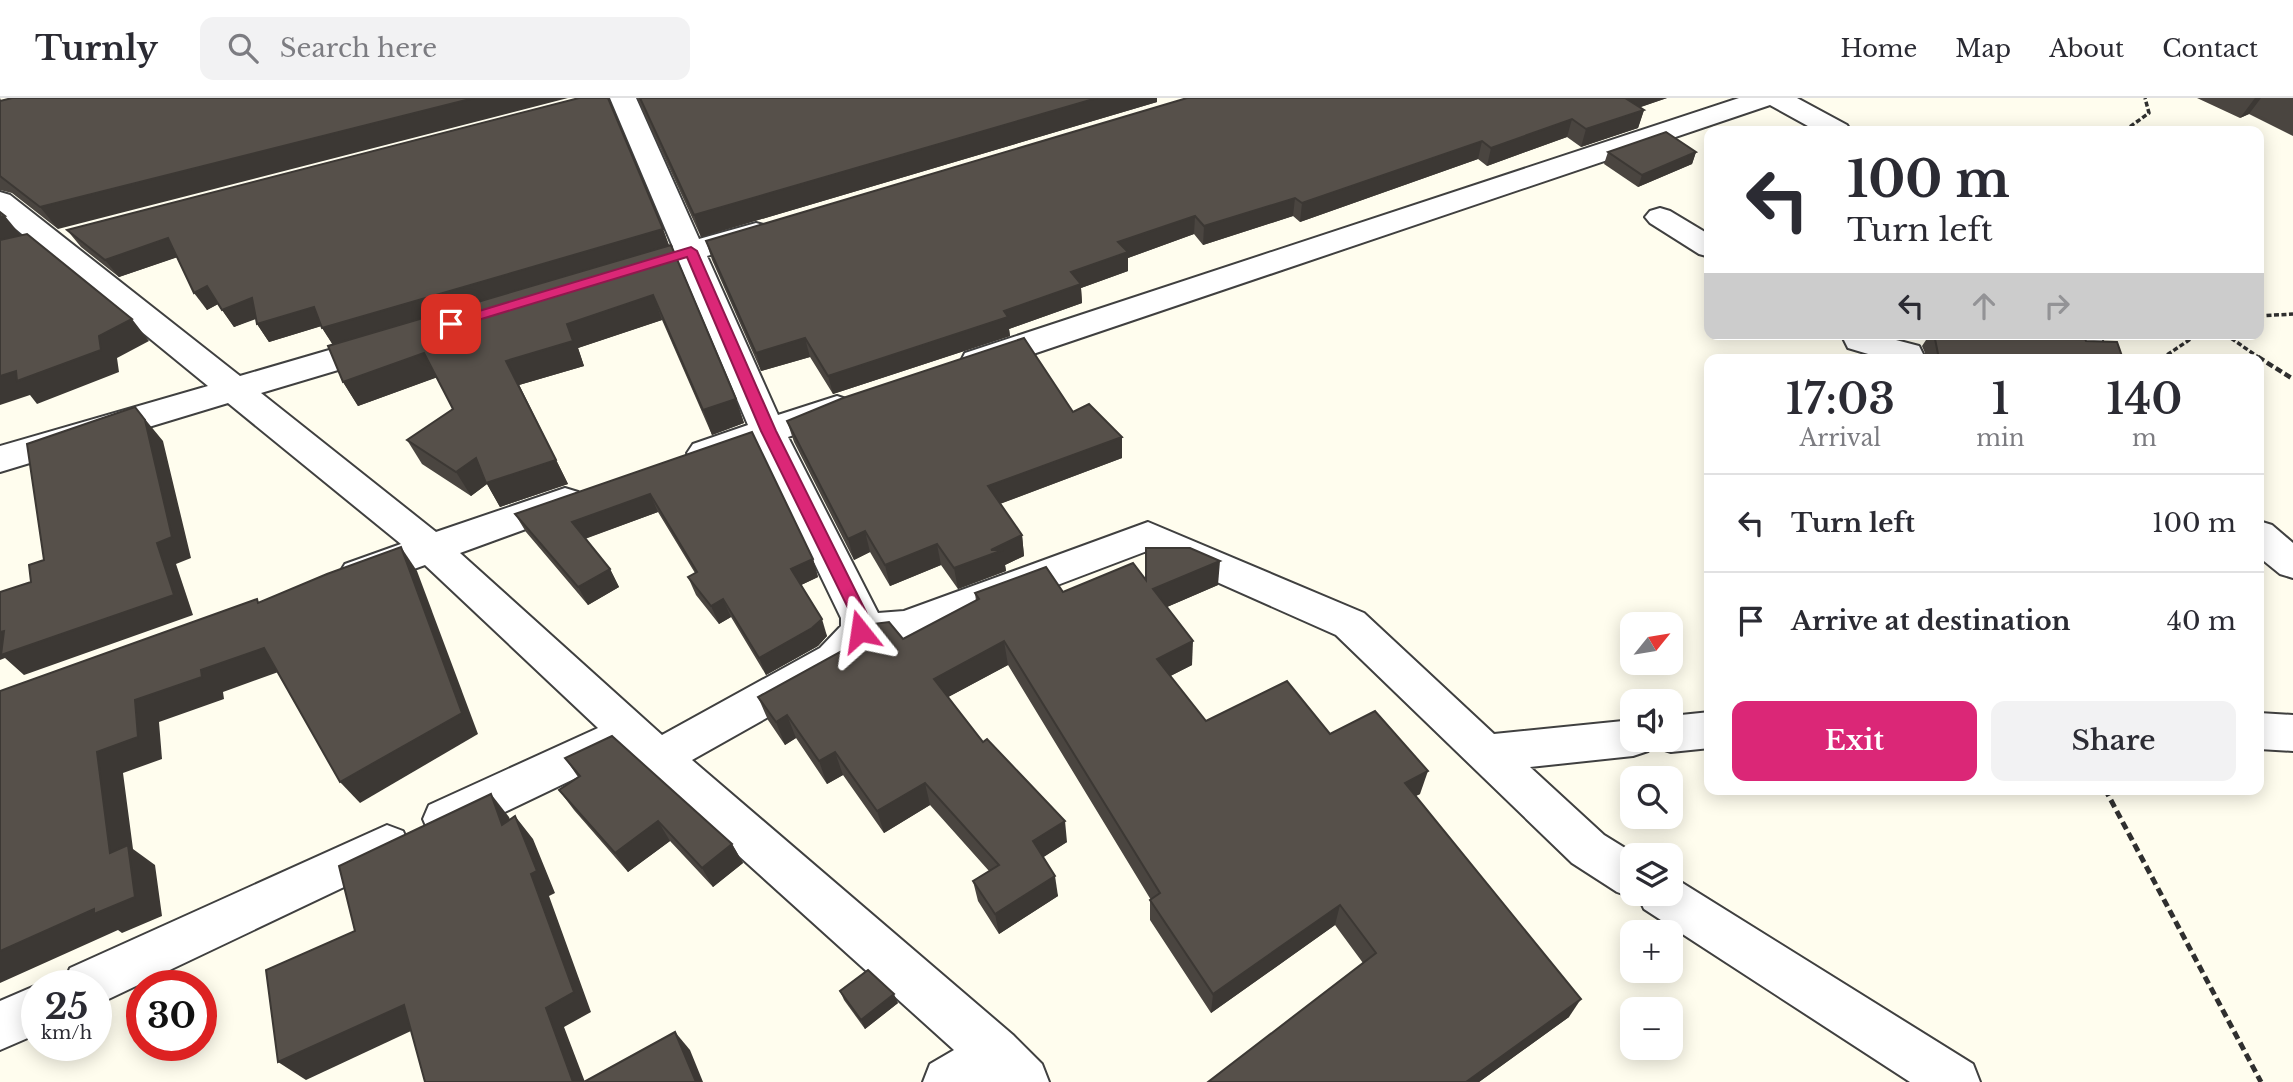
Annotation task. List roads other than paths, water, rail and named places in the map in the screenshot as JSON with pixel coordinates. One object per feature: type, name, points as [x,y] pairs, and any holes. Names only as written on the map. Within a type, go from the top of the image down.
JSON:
[{"type":"street","points":[[1711,125],[1765,98]]},
{"type":"street","points":[[1777,98],[1828,126]]},
{"type":"street","points":[[112,974],[645,745],[834,660],[860,631],[861,618],[768,431],[691,251],[610,99]]},
{"type":"street","points":[[953,369],[1704,127]]},
{"type":"street","points":[[0,201],[66,238],[237,389],[430,548],[645,745],[1010,1067]]},
{"type":"street","points":[[1660,217],[1704,244]]},
{"type":"street","points":[[597,280],[784,224]]},
{"type":"street","points":[[13,252],[66,238]]},
{"type":"street","points":[[0,459],[411,337]]},
{"type":"street","points":[[1864,340],[1907,354]]},
{"type":"street","points":[[677,462],[860,400]]},
{"type":"street","points":[[326,585],[587,494]]},
{"type":"street","points":[[860,631],[906,626],[1148,536],[1350,624],[1588,849],[1620,869]]},
{"type":"street","points":[[2264,539],[2293,564]]},
{"type":"street","points":[[1683,733],[1704,731]]},
{"type":"street","points":[[2264,731],[2293,733]]},
{"type":"street","points":[[1486,753],[1620,739]]},
{"type":"street","points":[[1679,906],[1955,1082]]},
{"type":"street","points":[[0,1026],[21,1016]]},
{"type":"street","points":[[948,1082],[1010,1067]]}]
